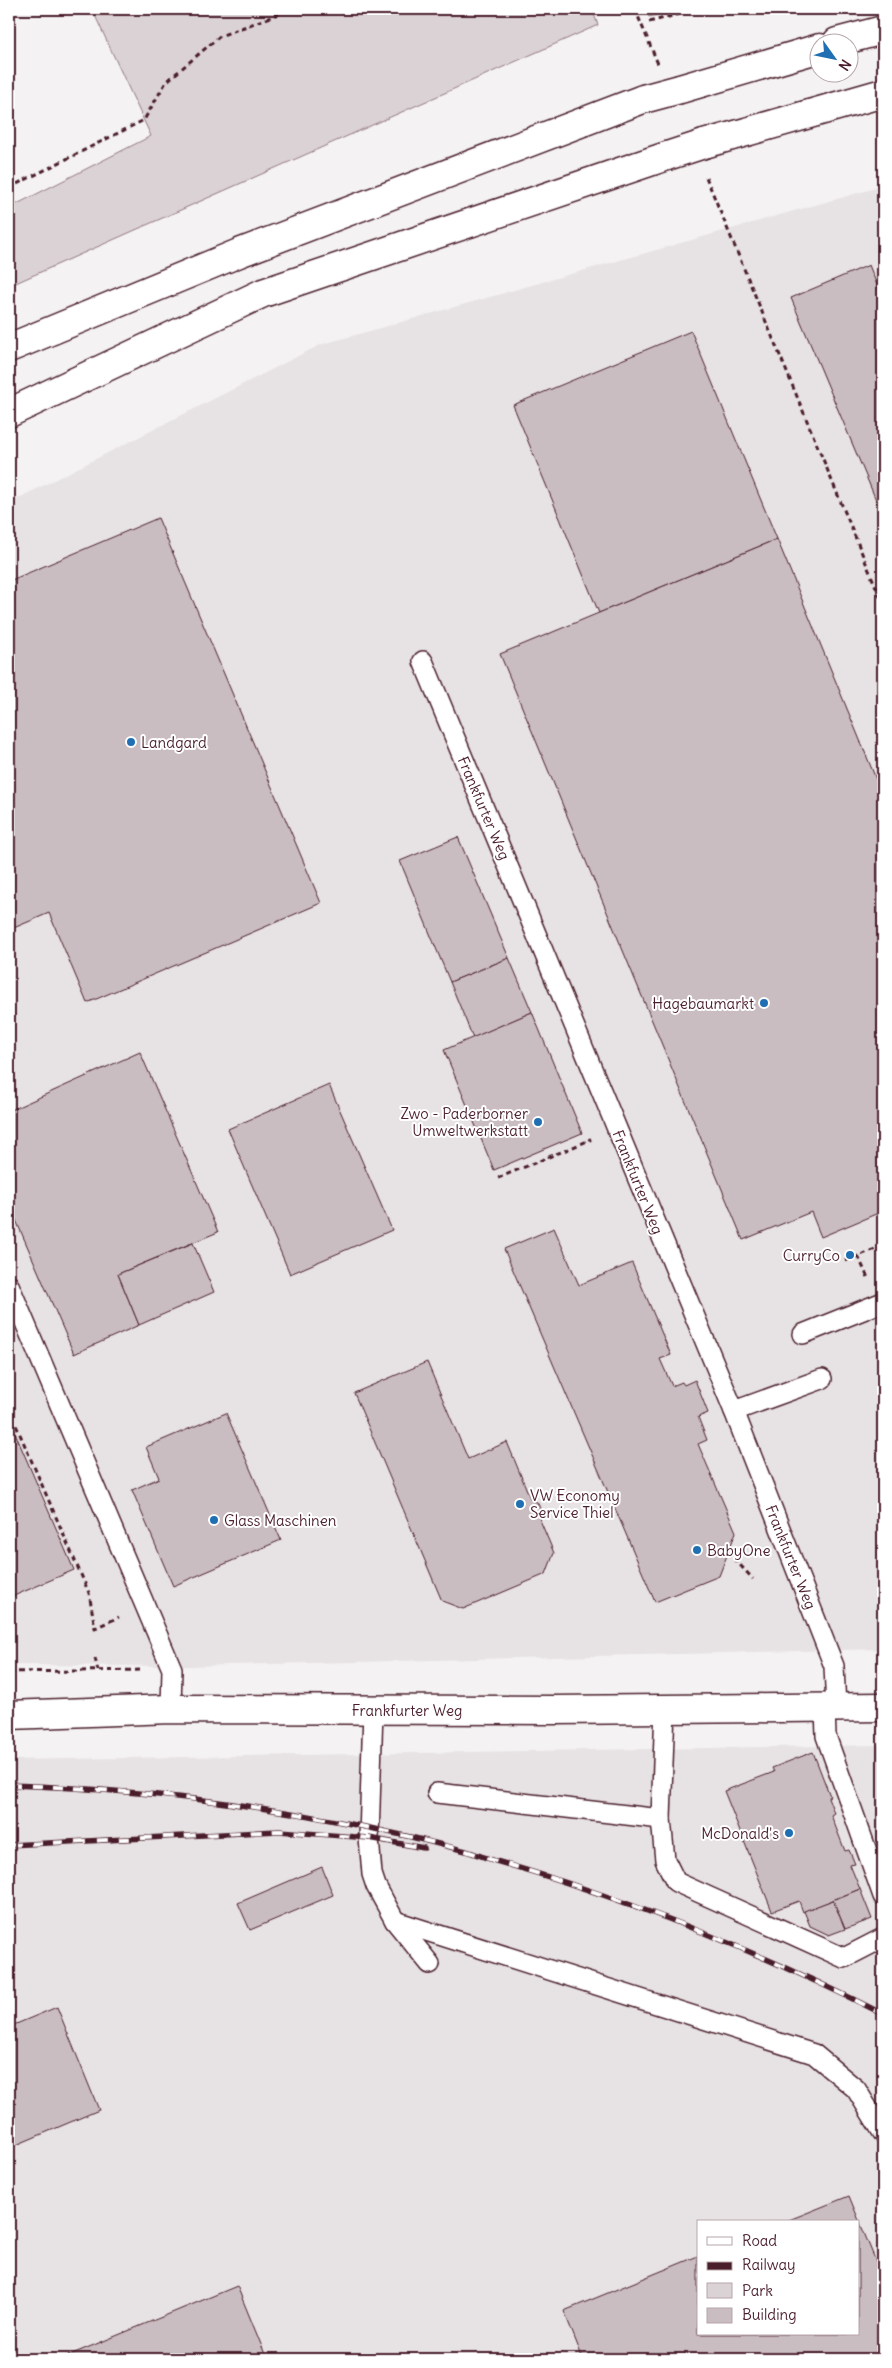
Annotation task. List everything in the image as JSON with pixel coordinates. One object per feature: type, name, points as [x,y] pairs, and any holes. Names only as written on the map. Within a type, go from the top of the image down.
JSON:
[{"type":"main road","points":[[860,36],[883,30]]},
{"type":"main road","points":[[9,348],[239,253],[643,100],[810,51]]},
{"type":"main road","points":[[9,413],[263,293],[704,144],[883,92]]},
{"type":"main road","name":"Frankfurter Weg","points":[[9,1715],[171,1709],[374,1710],[883,1707]]},
{"type":"lane","name":"Frankfurter Weg","points":[[423,661],[734,1411],[834,1666],[830,1708]]},
{"type":"lane","points":[[9,1285],[172,1668],[171,1709]]},
{"type":"lane","points":[[803,1334],[883,1302]]},
{"type":"lane","points":[[734,1411],[822,1378]]},
{"type":"lane","points":[[665,1708],[661,1819],[665,1860],[676,1882],[844,1958],[883,1938]]},
{"type":"lane","points":[[830,1708],[826,1736],[883,1896]]},
{"type":"lane","points":[[374,1710],[369,1838],[372,1874],[376,1886],[395,1921],[430,1964]]},
{"type":"lane","points":[[437,1793],[661,1819]]},
{"type":"lane","points":[[395,1921],[814,2054],[856,2089],[883,2133]]},
{"type":"path","points":[[9,188],[144,120],[166,82],[220,36],[292,9]]},
{"type":"path","points":[[635,9],[642,28]]},
{"type":"path","points":[[649,22],[700,9]]},
{"type":"path","points":[[720,211],[883,604]]},
{"type":"path","points":[[498,1178],[590,1140],[586,1131]]},
{"type":"path","points":[[845,1261],[883,1246]]},
{"type":"path","points":[[858,1256],[868,1279]]},
{"type":"path","points":[[9,1409],[89,1594],[95,1628],[110,1621]]},
{"type":"path","points":[[728,1552],[752,1579]]},
{"type":"path","points":[[96,1658],[98,1671]]},
{"type":"path","points":[[9,1672],[172,1668]]},
{"type":"shaded area","points":[[883,186],[883,1649],[189,1666],[9,1665],[9,503],[320,345]]},
{"type":"shaded area","points":[[883,1745],[883,2359],[9,2359],[9,1760]]},
{"type":"green space","points":[[92,9],[592,9],[598,25],[9,286],[9,208],[151,136]]},
{"type":"green space","points":[[645,9],[681,9],[649,17]]},
{"type":"building","points":[[869,265],[883,300],[883,497],[876,500],[791,298]]},
{"type":"building","points":[[691,331],[777,539],[599,613],[513,405]]},
{"type":"building","points":[[883,497],[883,518],[876,500]]},
{"type":"building","name":"Landgard","points":[[158,518],[321,903],[87,1003],[49,913],[9,930],[9,581]]},
{"type":"building","name":"Hagebaumarkt","points":[[777,539],[883,796],[883,1211],[821,1237],[811,1212],[743,1240],[500,654]]},
{"type":"building","points":[[458,837],[509,958],[450,982],[400,861]]},
{"type":"building","points":[[509,958],[532,1012],[473,1038],[450,982]]},
{"type":"building","points":[[532,1012],[582,1133],[494,1170],[444,1050]]},
{"type":"building","points":[[140,1052],[218,1232],[118,1274],[139,1325],[74,1354],[9,1204],[9,1111]]},
{"type":"building","points":[[329,1085],[392,1230],[290,1274],[228,1129]]},
{"type":"building","points":[[554,1228],[579,1285],[632,1263],[671,1355],[660,1359],[672,1386],[682,1382],[684,1385],[695,1380],[708,1413],[698,1417],[707,1440],[698,1444],[736,1532],[719,1576],[655,1602],[504,1249]]},
{"type":"building","points":[[193,1243],[214,1292],[139,1325],[118,1274]]},
{"type":"building","points":[[427,1362],[468,1459],[507,1442],[531,1500],[537,1502],[543,1514],[540,1520],[554,1553],[546,1574],[463,1609],[442,1601],[354,1393]]},
{"type":"building","points":[[226,1413],[281,1540],[173,1586],[132,1490],[159,1478],[146,1447]]},
{"type":"building","points":[[9,1419],[74,1570],[9,1598]]},
{"type":"building","name":"McDonald's","points":[[813,1752],[830,1796],[828,1797],[834,1813],[831,1815],[845,1851],[849,1850],[855,1864],[850,1865],[860,1889],[803,1912],[799,1901],[772,1911],[724,1791],[774,1772],[772,1768]]},
{"type":"building","points":[[322,1867],[333,1895],[250,1930],[238,1903]]},
{"type":"building","points":[[860,1889],[872,1919],[845,1929],[833,1900]]},
{"type":"building","points":[[833,1900],[845,1929],[829,1935],[810,1926],[804,1911]]},
{"type":"building","points":[[57,2007],[99,2110],[9,2148],[9,2027]]},
{"type":"building","points":[[849,2196],[859,2220],[789,2220]]},
{"type":"building","points":[[860,2223],[883,2279],[883,2359],[583,2359],[564,2311],[697,2256],[697,2336],[860,2336]]},
{"type":"building","points":[[237,2286],[267,2359],[60,2359]]},
{"type":"railway","points":[[9,1785],[124,1792],[239,1805],[353,1825],[466,1851],[596,1892],[645,1910],[741,1948],[883,2014]]},
{"type":"railway","points":[[9,1845],[279,1831],[369,1838],[424,1848]]},
{"type":"place","name":"Landgard","points":[[131,742]]},
{"type":"place","name":"Hagebaumarkt","points":[[764,1003]]},
{"type":"place","name":"Zwo - Paderborner Umweltwerkstatt","points":[[538,1122]]},
{"type":"place","name":"CurryCo","points":[[850,1255]]},
{"type":"place","name":"VW Economy Service Thiel","points":[[520,1504]]},
{"type":"place","name":"Glass Maschinen","points":[[214,1520]]},
{"type":"place","name":"BabyOne","points":[[697,1550]]},
{"type":"place","name":"McDonald's","points":[[789,1833]]}]
